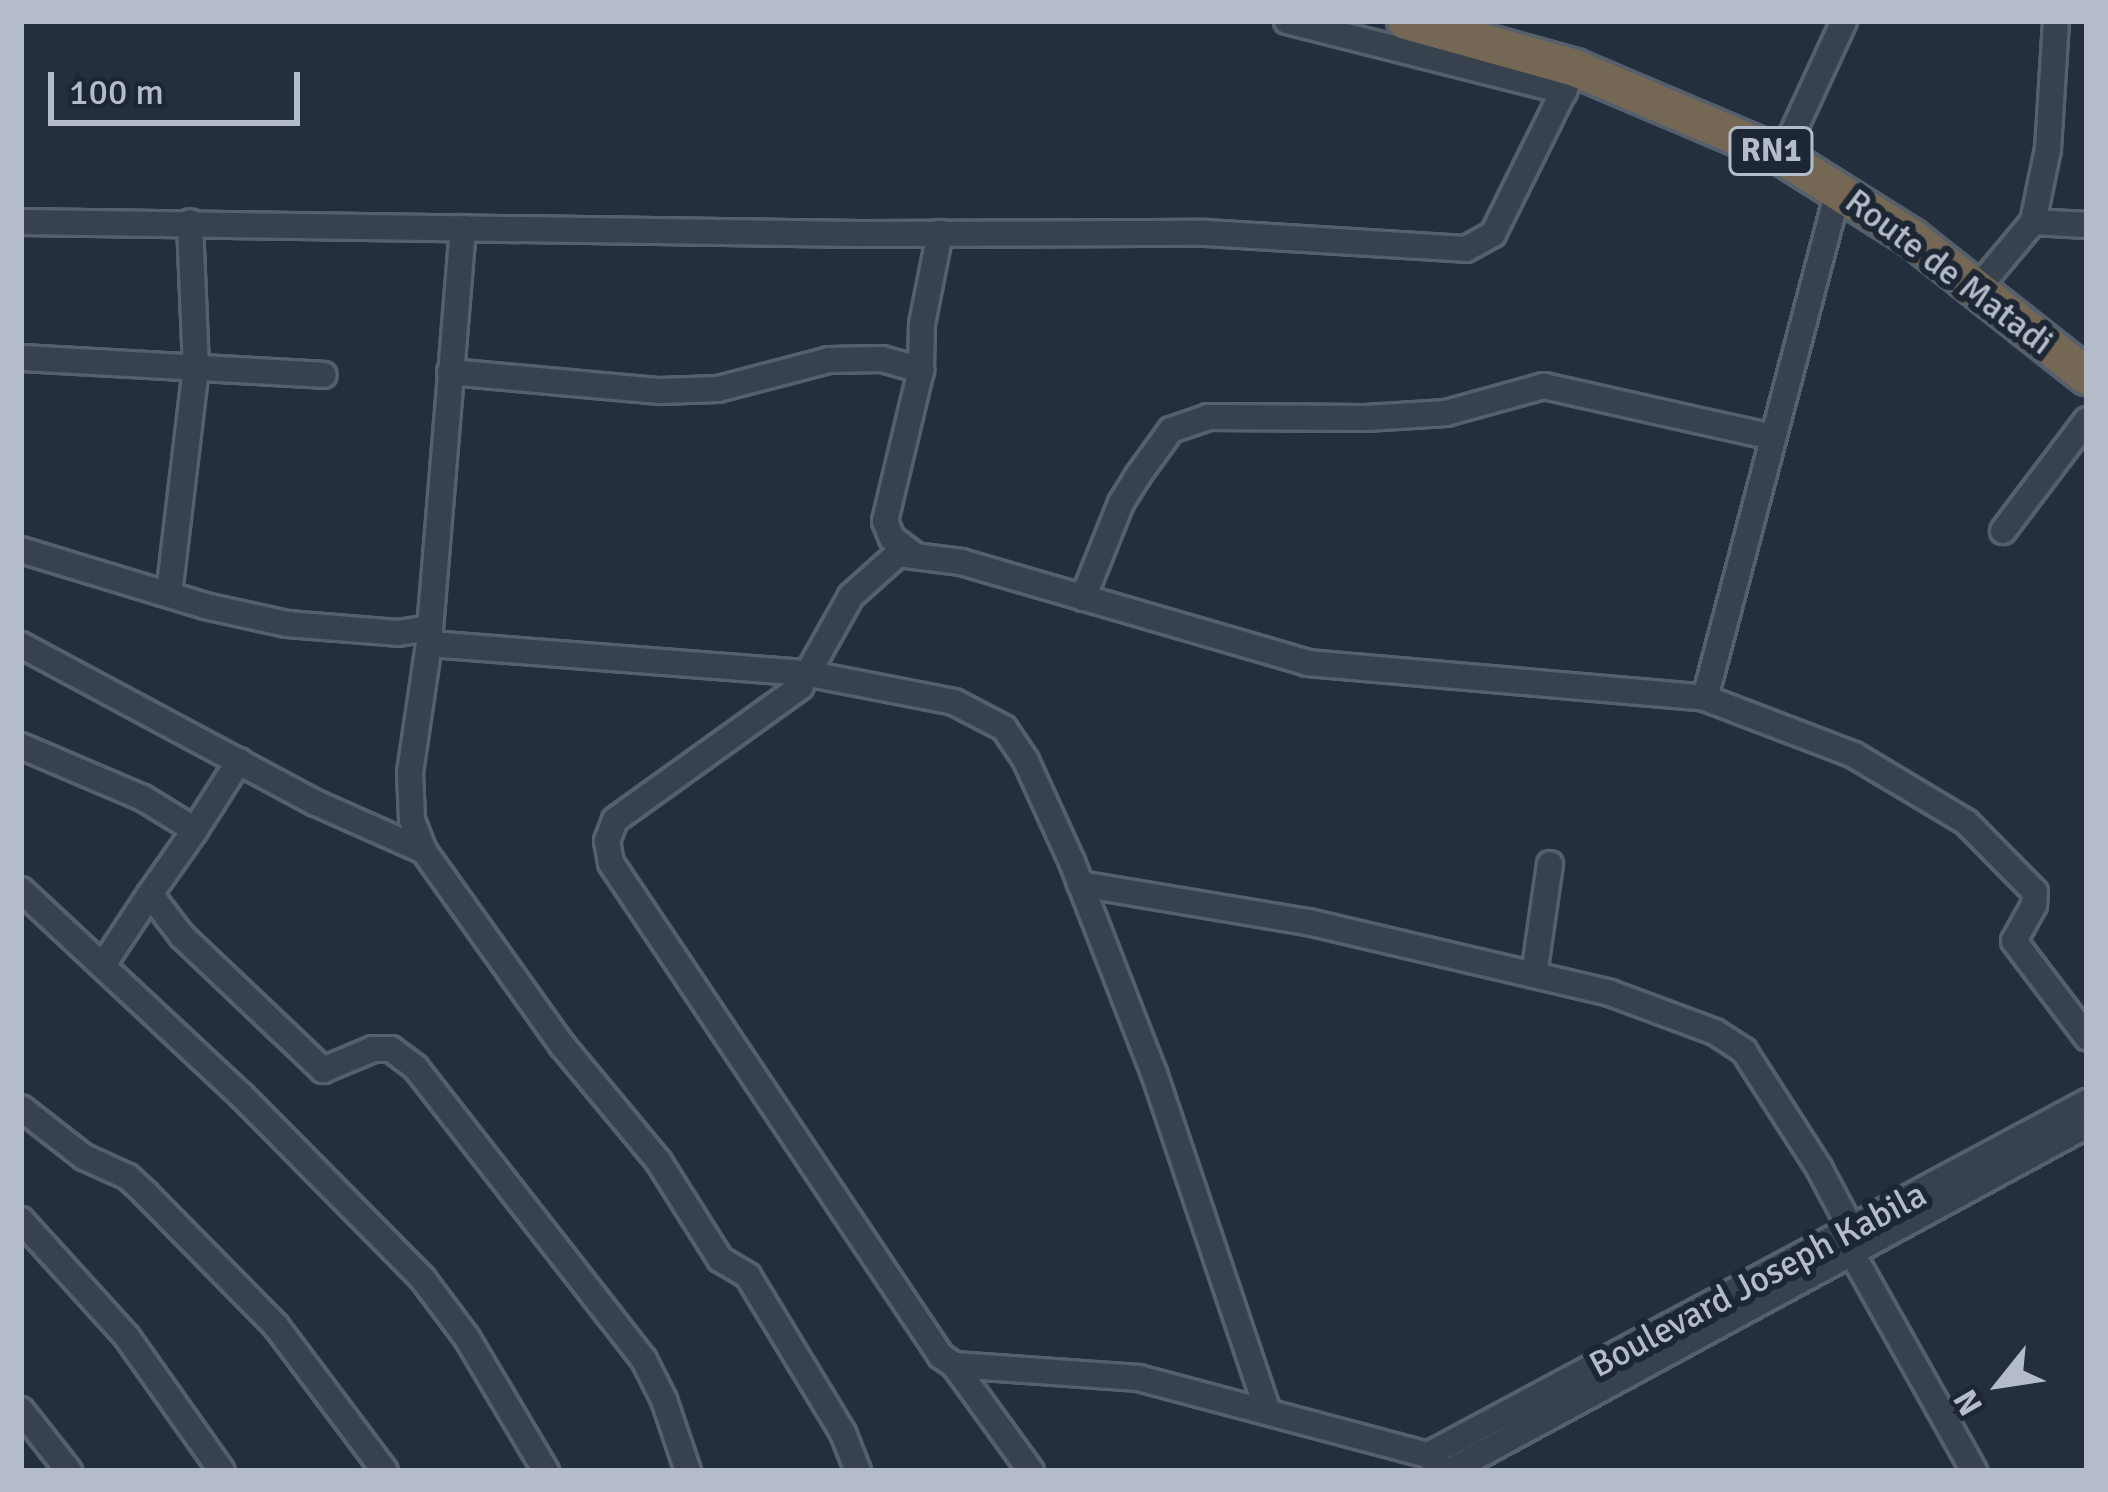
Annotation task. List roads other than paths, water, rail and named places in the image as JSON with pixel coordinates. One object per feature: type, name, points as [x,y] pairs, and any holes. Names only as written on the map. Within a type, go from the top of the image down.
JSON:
[{"type":"highway","name":"Route de Matadi","points":[[1406,21],[1781,156],[1839,188],[2087,376]]},
{"type":"street","points":[[21,222],[1206,233],[1466,249],[1493,234],[1569,79],[1287,21]]},
{"type":"street","points":[[1781,156],[1844,21]]},
{"type":"street","points":[[1977,290],[2033,222],[2048,149],[2056,21]]},
{"type":"street","points":[[1705,698],[1839,188]]},
{"type":"street","points":[[169,594],[196,367],[190,222]]},
{"type":"street","points":[[2033,222],[2087,225]]},
{"type":"street","points":[[463,228],[430,636],[410,772],[412,820],[424,851],[562,1045],[659,1162],[720,1259],[748,1276],[785,1332],[858,1471]]},
{"type":"street","points":[[912,553],[892,538],[885,521],[920,370],[922,324],[940,233]]},
{"type":"street","points":[[21,358],[324,375]]},
{"type":"street","points":[[450,372],[660,391],[718,389],[829,360],[882,359],[920,370]]},
{"type":"street","points":[[1083,598],[1121,502],[1137,477],[1171,430],[1208,417],[1366,418],[1446,412],[1544,386],[1772,437]]},
{"type":"street","points":[[2003,531],[2087,420]]},
{"type":"street","points":[[21,550],[287,624],[805,674],[954,702],[1004,728],[1026,761],[1080,884],[1154,1073],[1267,1408]]},
{"type":"street","points":[[1031,1471],[954,1365],[941,1356],[611,863],[607,841],[615,820],[800,687],[851,596],[898,554],[912,553],[1083,598],[1308,663],[1705,698],[1854,755],[1966,822],[2035,892],[2034,904],[2014,940],[2087,1037]]},
{"type":"street","points":[[21,645],[238,761],[424,851]]},
{"type":"street","points":[[21,746],[143,798],[195,830]]},
{"type":"street","points":[[103,965],[238,761]]},
{"type":"street","points":[[1534,975],[1550,864]]},
{"type":"street","points":[[1080,884],[1308,922],[1610,993],[1714,1032],[1744,1051],[1974,1471]]},
{"type":"street","points":[[21,890],[422,1279],[467,1338],[546,1471]]},
{"type":"street","points":[[150,894],[182,936],[323,1070],[373,1049],[392,1049],[416,1068],[644,1360],[664,1400],[688,1471]]},
{"type":"street","name":"Boulevard Joseph Kabila","points":[[1853,1243],[2087,1102]]},
{"type":"street","points":[[21,1108],[84,1157],[128,1177],[146,1194],[276,1326],[385,1471]]},
{"type":"street","name":"Boulevard Joseph Kabila","points":[[1441,1466],[1853,1243],[2087,1125]]},
{"type":"street","points":[[21,1220],[127,1337],[221,1471]]},
{"type":"street","points":[[954,1365],[1139,1378],[1267,1408],[1441,1466]]},
{"type":"street","points":[[21,1410],[68,1471]]}]
